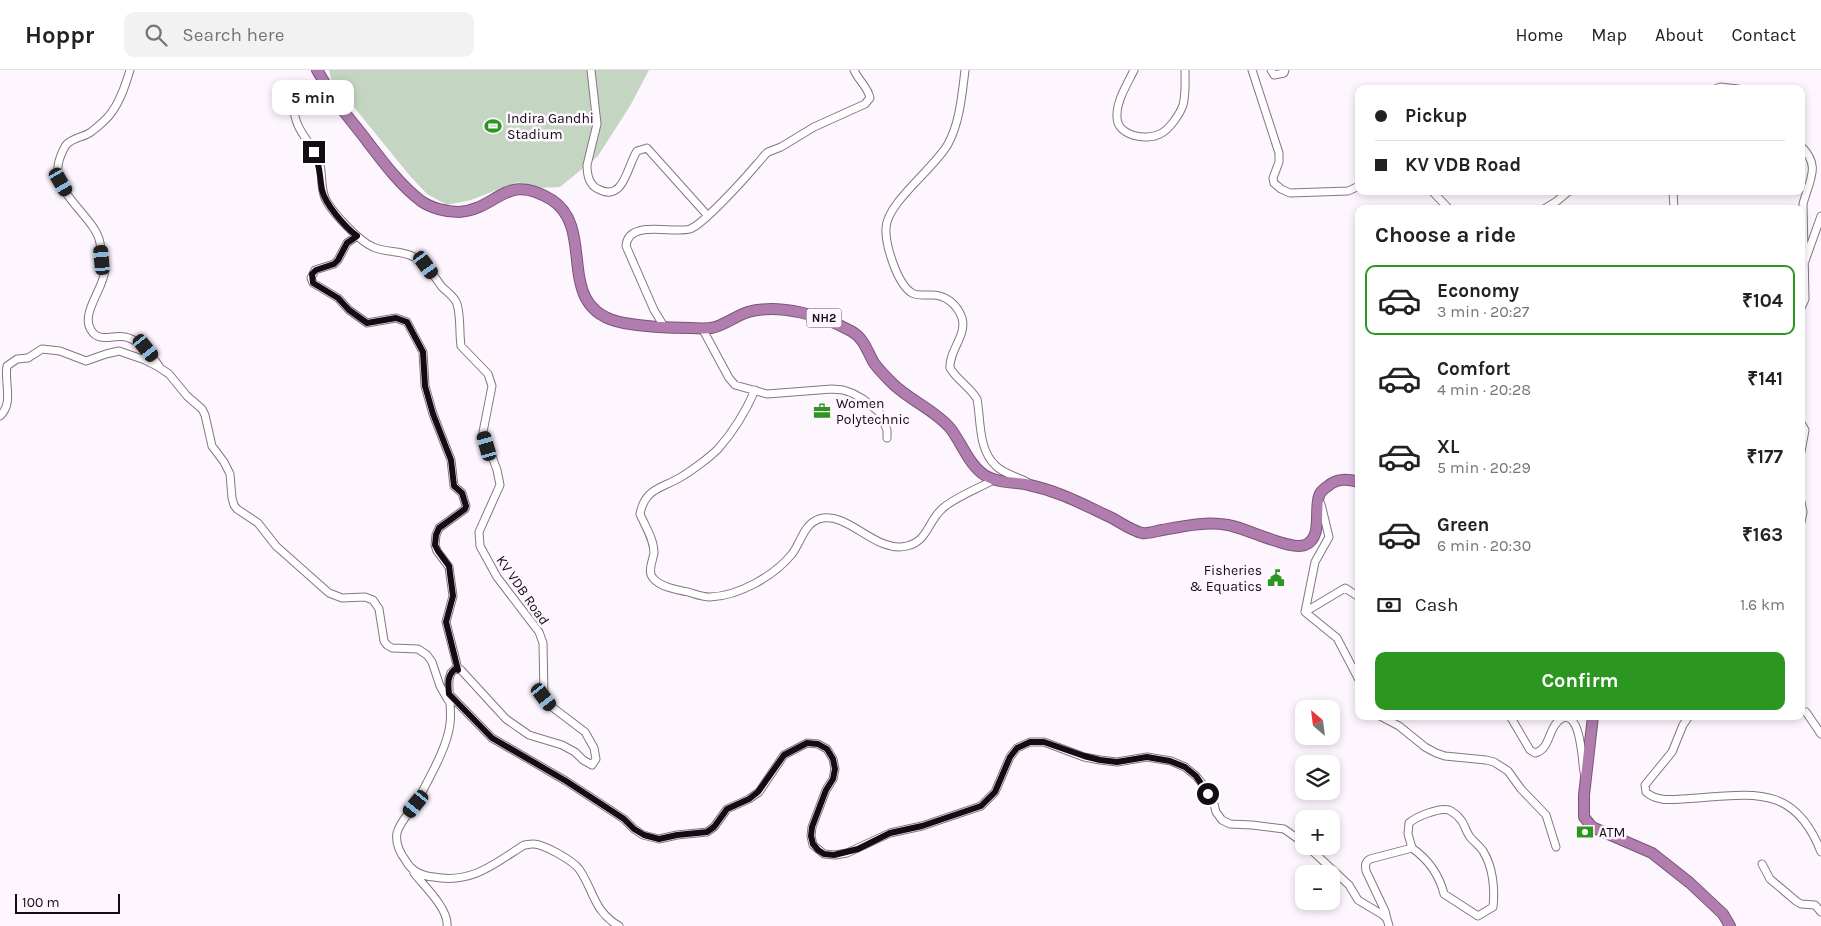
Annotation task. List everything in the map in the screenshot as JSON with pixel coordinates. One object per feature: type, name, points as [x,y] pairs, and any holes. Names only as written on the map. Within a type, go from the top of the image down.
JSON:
[{"type":"highway","name":"NH2","points":[[317,70],[342,110],[380,159],[423,203],[438,209],[458,212],[481,206],[508,191],[520,189],[532,190],[553,201],[560,208],[570,225],[576,242],[578,278],[589,303],[602,316],[621,323],[665,328],[713,328],[745,313],[762,309],[819,316],[856,334],[865,344],[875,364],[893,384],[948,425],[976,469],[994,479],[1067,495],[1144,533],[1210,522],[1231,525],[1290,546],[1304,546],[1312,540],[1319,495]]},
{"type":"highway","points":[[1319,495],[1334,480],[1355,481]]},
{"type":"highway","points":[[1593,720],[1584,817],[1592,827],[1652,853],[1695,887],[1723,914],[1730,926]]},
{"type":"street","points":[[130,70],[116,107],[104,122],[67,144],[59,161],[58,171],[61,182],[73,203],[97,232],[105,268],[89,316],[90,329],[96,336],[104,338],[128,337],[146,348],[163,370],[196,403],[205,415],[212,446],[230,474],[232,498],[237,509],[258,524],[276,546],[329,592],[342,598],[365,597],[373,600],[379,609],[384,641],[392,648],[418,649],[428,655],[440,686],[450,705]]},
{"type":"street","points":[[591,70],[597,115],[597,124],[587,165],[587,172],[592,185],[601,191],[614,192],[624,181],[637,152],[647,148],[708,216]]},
{"type":"street","points":[[665,328],[654,310],[626,246],[629,236],[634,232],[642,230],[690,229],[701,223],[768,152],[781,147],[814,127],[865,104],[870,98],[869,93],[854,70]]},
{"type":"street","points":[[965,70],[956,124],[947,145],[886,218],[885,240],[893,262],[908,289],[914,294],[942,296],[956,306],[959,312],[962,320],[961,337],[951,355],[950,368],[955,376],[974,393],[977,399],[983,442],[987,455],[996,467],[1038,488]]},
{"type":"street","points":[[1134,70],[1116,118],[1119,126],[1127,133],[1138,137],[1151,137],[1161,134],[1166,130],[1183,105],[1185,70]]},
{"type":"street","points":[[1252,70],[1280,153],[1273,178],[1274,183],[1280,189],[1290,193],[1348,191],[1355,188]]},
{"type":"street","points":[[1271,70],[1274,75],[1284,73],[1286,70]]},
{"type":"street","name":"KV VDB Road","points":[[326,84],[306,95],[294,107],[297,126],[320,165],[322,191],[326,202],[357,236],[373,247],[414,256],[426,265],[447,293],[456,301],[459,311],[461,346],[488,374],[492,386],[483,432],[497,470],[500,485],[479,532],[480,546],[497,577],[539,632],[543,642],[544,697],[552,706],[585,732],[594,748],[596,759],[592,765],[562,745],[529,734],[506,719],[466,674],[458,670]]},
{"type":"street","points":[[1803,205],[1806,193],[1817,171],[1817,164],[1812,153],[1805,149]]},
{"type":"street","points":[[1436,195],[1445,205]]},
{"type":"street","points":[[1550,205],[1564,195]]},
{"type":"street","points":[[1805,260],[1821,216]]},
{"type":"street","points":[[357,236],[347,243],[334,264],[316,270],[311,278],[313,283],[338,298],[349,310],[367,323],[396,318],[407,322],[423,352],[425,386],[433,414],[451,460],[454,486],[462,493],[466,502],[465,509],[439,528],[435,545],[449,566],[453,596],[446,622],[458,670],[455,669],[448,679],[450,705],[448,735],[416,804],[402,823],[396,840],[400,853],[444,910],[448,922],[447,926]]},
{"type":"street","points":[[702,328],[729,378],[735,384],[767,394],[832,389],[852,393],[863,399],[878,412],[887,430],[887,438]]},
{"type":"street","points":[[0,416],[5,410],[8,400],[7,366],[17,359],[28,358],[42,349],[60,351],[86,360],[119,351],[145,360],[163,370]]},
{"type":"street","points":[[755,390],[744,414],[717,449],[680,477],[650,493],[644,500],[640,514],[653,542],[654,553],[650,574],[659,583],[691,594],[708,597],[729,594],[742,589],[770,574],[782,564],[794,550],[811,522],[821,518],[840,521],[879,542],[895,546],[916,544],[924,537],[934,517],[943,507],[994,479]]},
{"type":"street","points":[[1305,612],[1315,562],[1329,537],[1319,495]]},
{"type":"street","points":[[1305,612],[1345,588],[1355,594]]},
{"type":"street","points":[[1305,612],[1337,638],[1355,672]]},
{"type":"street","points":[[449,694],[492,738],[566,781],[624,819],[634,829],[644,835],[659,839],[707,832],[714,827],[727,809],[749,799],[758,792],[784,755],[807,743],[818,744],[827,749],[833,759],[835,769],[833,779],[826,790],[812,827],[811,836],[813,844],[824,854],[847,853],[890,833],[928,824],[981,806],[995,792],[1010,757],[1017,748],[1030,742],[1044,742],[1100,760],[1117,762],[1147,757],[1170,761],[1185,767],[1196,776],[1204,786],[1214,804],[1216,812],[1222,820],[1230,824],[1269,826],[1284,829],[1295,837]]},
{"type":"street","points":[[1806,712],[1821,734]]},
{"type":"street","points":[[1388,720],[1436,753],[1444,756],[1494,762],[1508,771],[1521,789],[1546,815],[1556,847]]},
{"type":"street","points":[[1512,720],[1530,750],[1535,753],[1541,752],[1555,724],[1559,720]]},
{"type":"street","points":[[1571,720],[1578,732],[1586,785]]},
{"type":"street","points":[[1686,720],[1672,752],[1645,785],[1646,792],[1656,798],[1669,800],[1711,797],[1770,797],[1783,802],[1797,813],[1813,834],[1821,852]]},
{"type":"street","points":[[1445,810],[1454,813],[1461,820],[1471,838],[1483,851],[1488,864],[1494,895],[1493,907],[1478,916],[1444,894],[1434,869],[1412,848],[1408,834],[1409,823],[1416,817],[1445,810]]},
{"type":"street","points":[[409,866],[422,876],[445,879],[465,878],[483,871],[524,845],[543,846],[579,869],[592,898],[601,911],[618,926]]},
{"type":"street","points":[[1388,923],[1385,911],[1365,864],[1370,859],[1412,848]]},
{"type":"street","points":[[1317,855],[1349,885],[1358,900],[1383,915],[1388,923]]},
{"type":"street","points":[[1762,864],[1770,879],[1796,901],[1801,904],[1815,905],[1821,912]]},
{"type":"green space","name":"Indira Gandhi Stadium","points":[[329,70],[649,70],[630,106],[598,156],[560,187],[540,188],[517,182],[471,200],[447,205],[427,194],[410,176],[331,79]]},
{"type":"place","name":"Indira Gandhi Stadium","points":[[493,126]]},
{"type":"place","name":"Women Polytechnic","points":[[822,411]]},
{"type":"place","name":"Fisheries & Equatics","points":[[1276,578]]},
{"type":"place","name":"ATM","points":[[1585,832]]},
{"type":"route","points":[[314,152],[320,165],[322,191],[326,202],[357,236],[347,243],[334,264],[316,270],[312,274],[313,283],[338,298],[357,317],[367,323],[396,318],[407,322],[423,352],[424,380],[433,414],[451,460],[454,486],[462,493],[466,502],[465,509],[439,528],[435,545],[449,566],[453,596],[446,622],[457,659],[458,670],[455,669],[448,679],[449,694],[457,700],[483,731],[492,738],[566,781],[624,819],[634,829],[644,835],[659,839],[686,833],[703,834],[707,832],[714,827],[727,809],[749,799],[758,792],[784,755],[807,743],[818,744],[827,749],[833,759],[835,769],[833,779],[826,790],[812,827],[811,836],[813,844],[818,850],[824,854],[834,855],[858,849],[890,833],[922,826],[981,806],[995,792],[1010,757],[1017,748],[1030,742],[1044,742],[1100,760],[1117,762],[1147,757],[1170,761],[1185,767],[1196,776],[1208,794]]}]
